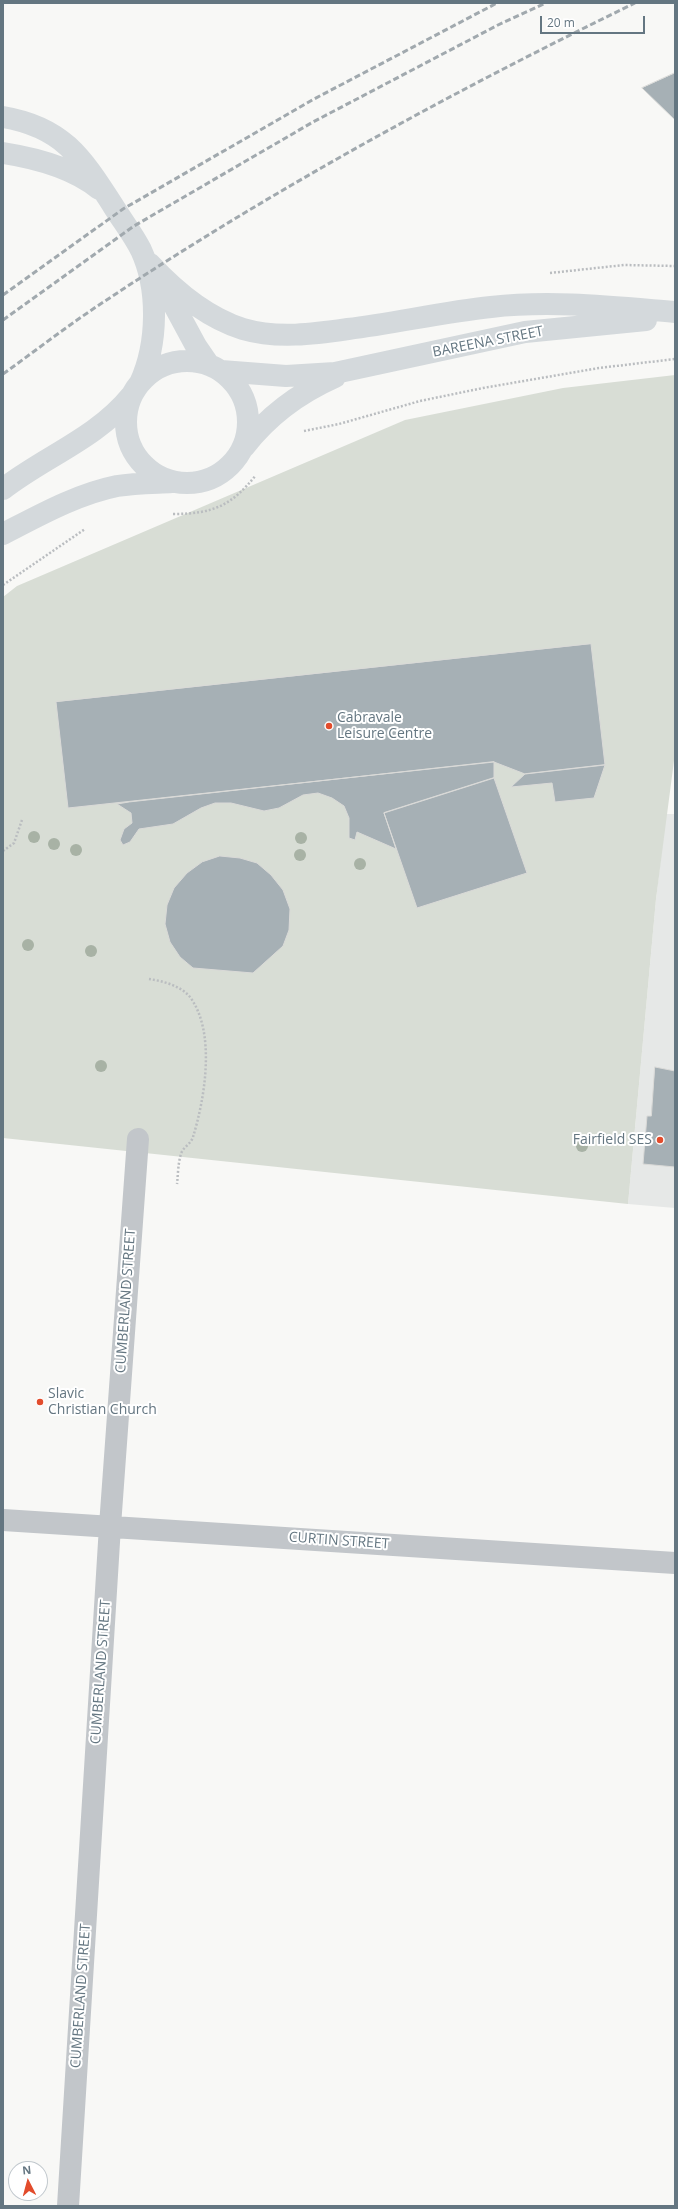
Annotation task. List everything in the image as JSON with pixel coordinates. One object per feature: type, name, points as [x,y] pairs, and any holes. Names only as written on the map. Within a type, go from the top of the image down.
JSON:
[{"type":"main road","points":[[3,117],[36,125],[62,139],[84,163],[145,257],[180,301],[196,346],[215,368],[239,390],[248,416],[247,429],[238,455],[219,473],[193,482],[134,484],[96,492],[65,504],[3,534]]},
{"type":"main road","points":[[3,153],[55,166],[92,184],[109,200]]},
{"type":"main road","points":[[145,257],[149,272],[153,314],[151,349],[148,362],[136,389],[126,420],[130,445],[145,466],[155,474],[180,482]]},
{"type":"main road","points":[[180,301],[200,308],[233,325],[256,331],[291,334],[314,334],[492,307],[575,305],[675,312]]},
{"type":"main road","name":"BAREENA STREET","points":[[215,368],[286,376],[351,371],[525,332],[675,317]]},
{"type":"main road","points":[[3,489],[100,426],[121,408],[149,374],[172,362],[197,362],[215,368]]},
{"type":"main road","name":"BAREENA STREET","points":[[238,455],[262,426],[288,404],[320,384],[351,371]]},
{"type":"street","name":"CUMBERLAND STREET","points":[[68,2206],[110,1526],[138,1139]]},
{"type":"street","name":"CURTIN STREET","points":[[3,1520],[675,1563]]},
{"type":"path","points":[[298,433],[339,424],[420,401],[483,388],[599,368],[675,358]]},
{"type":"path","points":[[170,514],[190,514],[223,506],[242,493],[259,472]]},
{"type":"path","points":[[3,585],[88,527]]},
{"type":"path","points":[[3,851],[14,843],[22,820]]},
{"type":"path","points":[[149,979],[167,982],[190,997],[204,1026],[206,1044],[202,1104],[192,1139],[181,1153],[177,1184]]},
{"type":"shaded area","points":[[675,375],[675,753],[656,899],[628,1204],[3,1138],[3,597],[17,586],[405,420],[563,388]]},
{"type":"shaded area","points":[[666,814],[675,814],[675,1208],[628,1204],[656,899]]},
{"type":"building","points":[[675,73],[675,120],[642,88]]},
{"type":"building","name":"Cabravale Leisure Centre","points":[[591,644],[605,765],[525,774],[494,762],[68,808],[56,702]]},
{"type":"building","points":[[494,762],[494,778],[384,813],[396,849],[357,832],[355,840],[349,838],[349,818],[344,806],[332,798],[318,793],[303,795],[279,808],[264,811],[231,803],[215,803],[201,808],[173,824],[139,829],[130,842],[123,845],[120,840],[124,829],[132,823],[131,813],[117,804]]},
{"type":"building","points":[[605,765],[594,798],[555,802],[552,783],[511,787],[525,774]]},
{"type":"building","points":[[494,778],[527,873],[417,908],[384,813]]},
{"type":"building","points":[[220,856],[240,858],[257,863],[271,875],[283,890],[290,909],[289,930],[283,946],[253,973],[193,968],[180,957],[170,942],[165,924],[167,905],[174,888],[187,873],[202,862]]},
{"type":"building","name":"Fairfield SES","points":[[655,1067],[675,1071],[675,1167],[643,1164],[647,1116],[651,1116]]},
{"type":"railway","points":[[3,295],[123,209],[314,99],[497,3]]},
{"type":"railway","points":[[3,320],[134,226],[313,122],[498,25],[546,3]]},
{"type":"railway","points":[[3,374],[99,305],[229,222],[295,183],[429,108],[635,3]]},
{"type":"place","name":"Cabravale Leisure Centre","points":[[329,726]]},
{"type":"place","name":"Fairfield SES","points":[[660,1140]]},
{"type":"place","name":"Slavic Christian Church","points":[[40,1402]]}]
